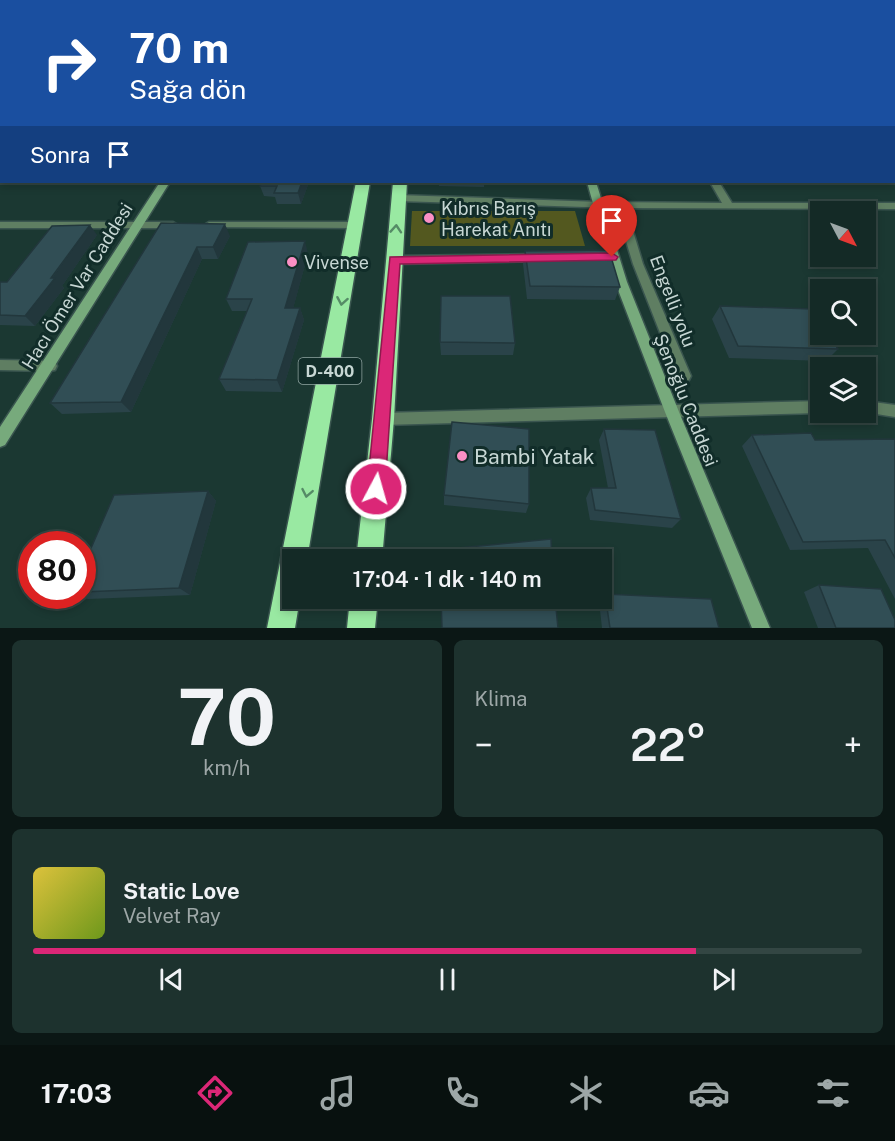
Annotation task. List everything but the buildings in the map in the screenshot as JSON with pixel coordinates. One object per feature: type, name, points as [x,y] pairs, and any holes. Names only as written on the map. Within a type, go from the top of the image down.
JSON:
[{"type":"highway","name":"D-400","points":[[296,549],[363,183]]},
{"type":"highway","name":"D-400","points":[[370,549],[383,419],[399,190]]},
{"type":"highway","points":[[281,628],[284,609]]},
{"type":"highway","points":[[361,628],[363,609]]},
{"type":"street","name":"Hacı Ömer Var Caddesi","points":[[0,440],[50,366],[135,225],[164,183]]},
{"type":"street","name":"Şenoğlu Caddesi","points":[[591,183],[601,205],[606,257],[761,628]]},
{"type":"street","points":[[716,183],[728,204]]},
{"type":"street","points":[[399,190],[601,205],[895,206]]},
{"type":"street","name":"Engelli yolu","points":[[620,205],[651,298],[684,376]]},
{"type":"street","points":[[0,225],[180,225]]},
{"type":"street","points":[[203,225],[355,225]]},
{"type":"street","points":[[394,260],[555,258]]},
{"type":"street","points":[[0,364],[50,366]]},
{"type":"street","points":[[383,419],[810,407]]},
{"type":"street","points":[[876,408],[895,411]]},
{"type":"green space","points":[[412,211],[575,211],[585,246],[410,246]]},
{"type":"place","name":"Kıbrıs Barış Harekat Anıtı","points":[[429,218]]},
{"type":"place","name":"Vivense","points":[[292,262]]},
{"type":"place","name":"Bambi Yatak","points":[[462,456]]},
{"type":"route","points":[[376,489],[394,260],[612,257]]}]
